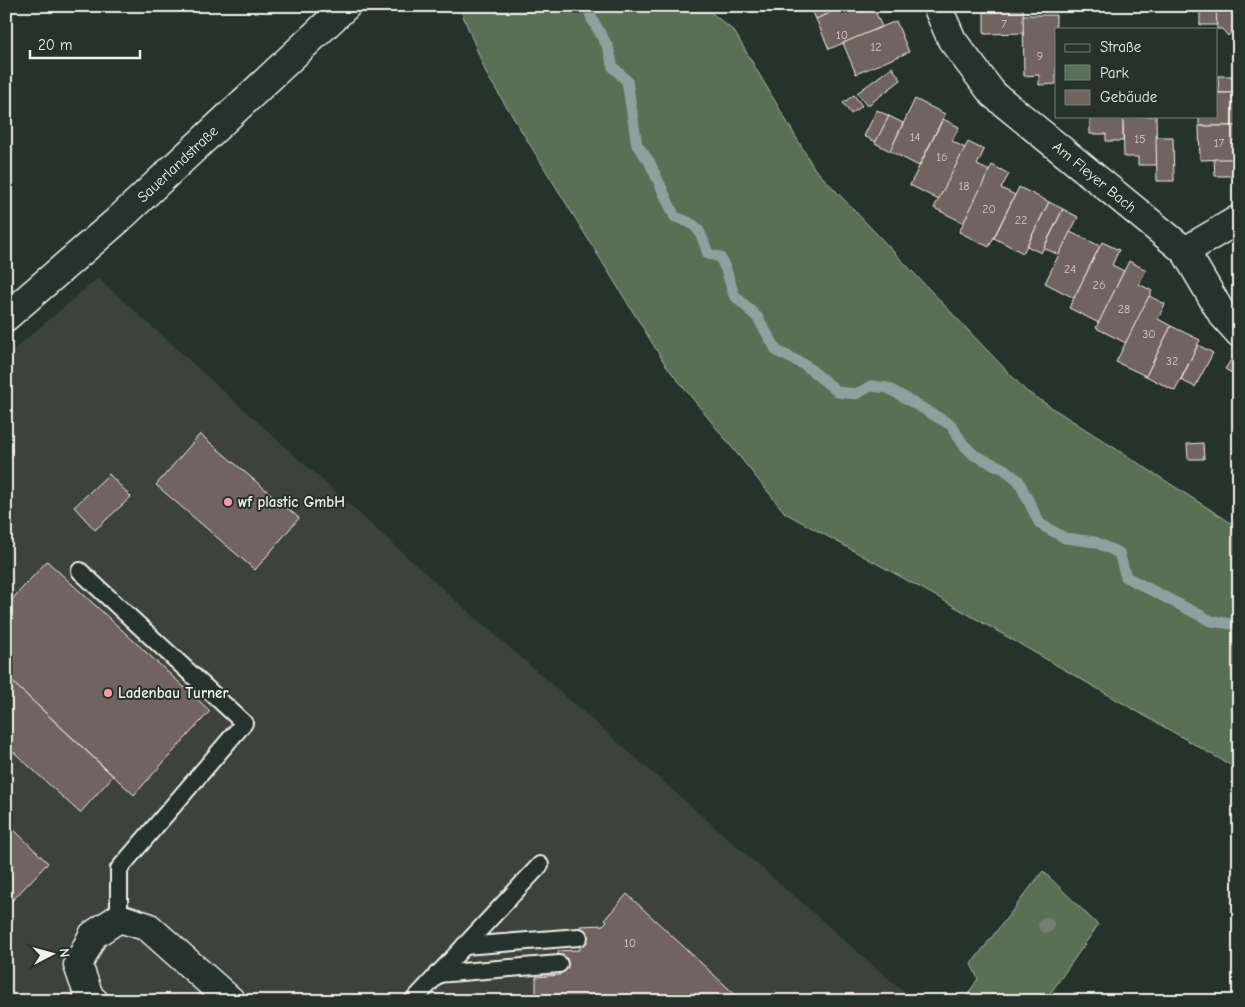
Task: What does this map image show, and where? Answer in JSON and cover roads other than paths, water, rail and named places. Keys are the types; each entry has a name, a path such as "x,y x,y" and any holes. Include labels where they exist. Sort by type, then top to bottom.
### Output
{"street":[{"name":"Sauerlandstraße","path":"6,317 118,220 346,6"},
{"name":"Am Fleyer Bach","path":"937,6 952,40 993,94 1185,251 1222,314 1239,333"},
{"path":"1185,251 1239,219"},
{"path":"94,1001 90,999 78,965 93,935 119,918 148,927 231,1001"}],"lane":[{"path":"80,571 244,723 119,870 119,918"},
{"path":"413,1001 540,865"},
{"path":"464,946 579,937"},
{"path":"437,974 559,964"}],"waterway":[{"path":"588,6 592,19 608,47 613,67 627,81 637,145 649,161 675,217 690,222 701,234 708,254 720,257 734,295 758,318 777,351 805,365 838,392 856,394 871,386 888,388 951,425 963,444 974,455 1004,469 1018,480 1040,524 1065,538 1095,542 1119,553 1126,577 1211,621 1239,625"}],"place":[{"name":"wf plastic GmbH","path":"228,502"},
{"name":"Ladenbau Turner","path":"108,693"}]}
